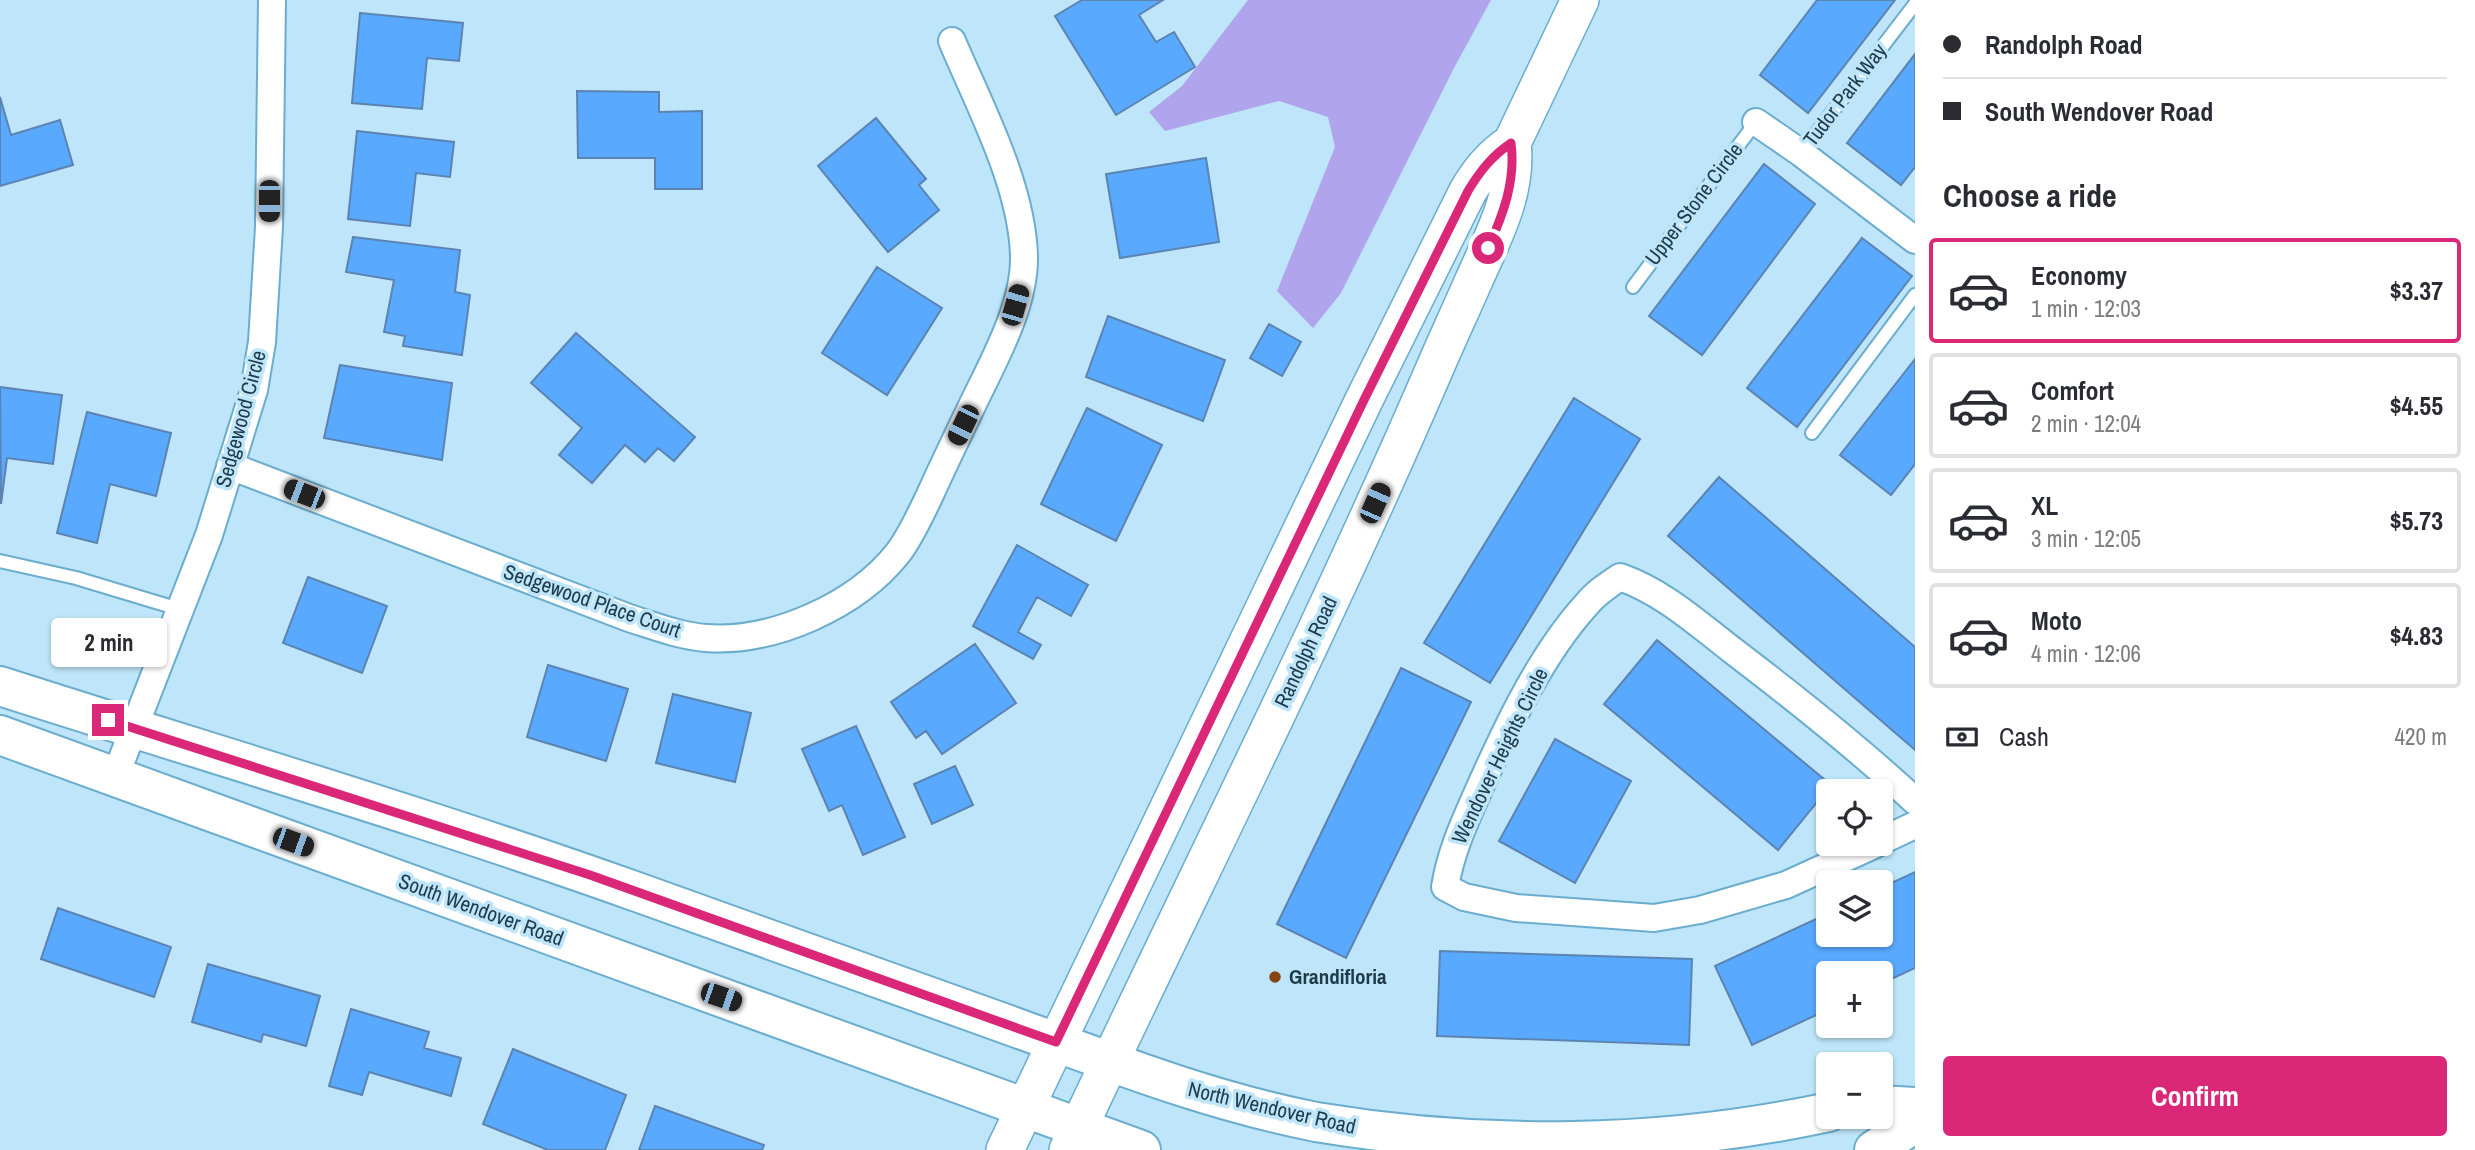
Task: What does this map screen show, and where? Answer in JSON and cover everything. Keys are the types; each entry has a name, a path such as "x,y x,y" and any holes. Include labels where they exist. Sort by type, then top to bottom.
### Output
{"main road":[{"name":"Randolph Road","path":"1005,1150 1364,400 1468,191 1485,165 1511,143 1580,0"},
{"name":"Randolph Road","path":"1074,1139 1328,606 1499,224 1512,179 1514,159 1511,143"},
{"path":"0,686 590,875 1056,1042"},
{"name":"South Wendover Road","path":"0,735 1024,1107"},
{"name":"North Wendover Road","path":"1056,1042 1198,1092 1314,1121 1374,1132 1459,1141 1556,1144 1622,1142 1737,1129 1816,1114"},
{"path":"1893,1106 1915,1107"},
{"path":"1024,1107 1074,1139 1141,1150"},
{"path":"1874,1150 1915,1123"}],"street":[{"name":"Sedgewood Circle","path":"115,777 209,535 254,390 262,342 269,227 272,0"},
{"name":"Sedgewood Place Court","path":"230,466 671,632 727,639 782,629 834,606 877,575 903,545 923,509 999,349 1019,291 1024,259 1016,196 952,41"},
{"path":"1756,122 1915,240"},
{"name":"Wendover Heights Circle","path":"1850,856 1786,885 1700,910 1654,918 1516,908 1464,897 1445,887 1458,838 1495,756 1541,667 1586,604 1605,586 1620,577 1638,583 1677,608 1812,712 1891,779"},
{"name":"Wendover Heights Circle","path":"1893,781 1915,801"},
{"path":"1893,835 1915,825"}],"lane":[{"name":"Tudor Park Way","path":"1801,153 1915,4"},
{"name":"Upper Stone Circle","path":"1633,287 1756,122"},
{"path":"1812,433 1915,295"},
{"path":"0,562 76,578 179,609"}],"shaded area":[{"path":"1248,0 1491,0 1341,293 1313,328 1277,291 1335,147 1328,117 1279,101 1165,131 1149,112 1182,86"}],"building":[{"path":"1082,0 1163,0 1139,15 1156,42 1174,32 1195,67 1116,115 1055,16"},
{"path":"1817,0 1895,0 1808,113 1760,75"},
{"path":"360,13 463,23 459,61 427,58 422,109 352,103"},
{"path":"1915,54 1915,167 1901,185 1847,143"},
{"path":"577,91 659,92 659,112 702,111 702,189 655,189 655,158 578,158"},
{"path":"0,97 11,135 60,120 73,165 0,186"},
{"path":"876,118 926,179 919,185 939,210 888,252 818,166"},
{"path":"357,131 454,142 450,177 416,173 410,226 348,219"},
{"path":"1206,158 1219,242 1120,258 1106,174"},
{"path":"1764,164 1815,204 1702,355 1649,316"},
{"path":"353,237 460,250 455,292 470,295 462,355 403,346 405,336 384,332 394,280 346,272"},
{"path":"1862,238 1912,276 1797,427 1747,388"},
{"path":"877,267 942,308 887,395 822,353"},
{"path":"1108,316 1225,360 1203,421 1086,377"},
{"path":"1269,324 1301,342 1282,376 1250,358"},
{"path":"576,333 695,437 674,461 658,448 645,462 625,445 592,483 559,455 582,428 531,383"},
{"path":"1915,359 1915,464 1891,495 1840,455"},
{"path":"340,365 452,383 442,460 324,438"},
{"path":"0,387 62,395 53,464 7,458 1,504"},
{"path":"1574,398 1640,439 1490,683 1424,643"},
{"path":"1087,408 1162,445 1116,541 1041,504"},
{"path":"87,412 171,433 156,496 110,484 97,543 57,533"},
{"path":"1719,477 1915,647 1915,750 1668,536"},
{"path":"1017,545 1088,585 1071,616 1037,597 1018,632 1041,645 1033,659 973,626"},
{"path":"308,577 387,606 362,673 283,643"},
{"path":"1657,640 1824,779 1816,779 1816,803 1778,850 1604,704"},
{"path":"975,644 1016,703 942,754 926,731 916,738 891,702"},
{"path":"548,665 628,689 606,761 527,737"},
{"path":"1401,668 1471,702 1346,958 1277,924"},
{"path":"673,694 751,713 735,782 656,763"},
{"path":"856,726 905,837 863,855 842,805 829,811 802,749"},
{"path":"1555,739 1631,781 1575,883 1499,841"},
{"path":"955,766 973,805 932,824 914,784"},
{"path":"1915,872 1915,968 1893,978 1893,961 1816,961 1816,1015 1752,1045 1715,966 1816,919 1816,947 1893,947 1893,882"},
{"path":"58,908 171,947 154,997 41,959"},
{"path":"1440,951 1692,959 1689,1045 1437,1036"},
{"path":"208,964 320,996 306,1046 263,1034 261,1042 192,1022"},
{"path":"351,1009 429,1032 424,1048 461,1058 451,1096 369,1072 362,1095 329,1086"},
{"path":"513,1049 626,1095 605,1150 548,1150 483,1124"},
{"path":"655,1106 764,1145 762,1150 639,1150"}],"place":[{"name":"Grandifloria","path":"1275,977"}],"route":[{"path":"108,720 590,875 1056,1042 1364,400 1468,191 1485,165 1511,143 1514,159 1512,179 1499,224 1488,248"}]}
